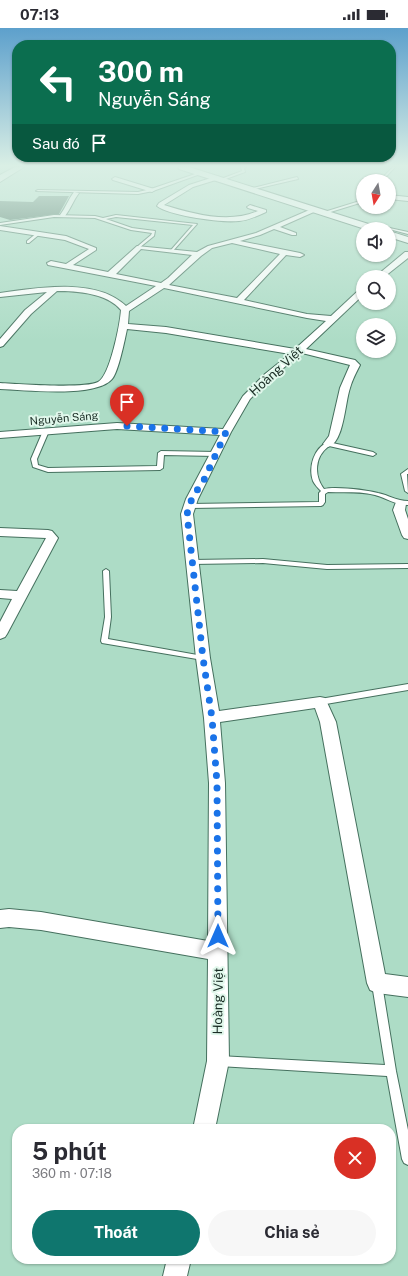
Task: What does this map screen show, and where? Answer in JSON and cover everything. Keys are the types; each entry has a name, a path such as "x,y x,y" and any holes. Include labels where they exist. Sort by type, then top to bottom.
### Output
{"street":[{"path":"272,225 294,234"},
{"path":"125,310 171,280 198,254 210,247 258,234 275,226"},
{"path":"0,228 66,238 94,249 67,266"},
{"path":"396,236 408,240"},
{"path":"229,241 300,255"},
{"path":"110,275 139,247 198,254"},
{"path":"239,301 258,279 274,267 284,253"},
{"path":"388,270 408,254"},
{"path":"51,263 239,301 300,315 332,319"},
{"path":"0,344 28,312 54,290"},
{"path":"0,295 35,291 81,290 97,294 119,303 125,310 124,326 109,377 101,384 72,388 0,386"},
{"name":"Hoàng Việt","path":"205,1124 218,1061 217,783 212,718 203,658 187,514 226,432 246,398 268,376 298,351 356,297"},
{"path":"124,326 166,330 298,351 352,362 355,365 345,388 334,436 328,444"},
{"name":"Nguyễn Sáng","path":"0,435 117,426 226,432"},
{"path":"404,503 399,510 408,535"},
{"path":"0,532 48,534 52,538 0,634"},
{"path":"0,594 20,596"},
{"path":"212,718 320,702 328,722 377,983 408,987"},
{"path":"0,919 9,918 41,921 218,952"},
{"path":"175,1276 178,1264"}],"lane":[{"path":"123,225 154,232 139,247"},
{"path":"172,251 194,225"},
{"path":"396,230 408,233"},
{"path":"28,242 39,233"},
{"path":"46,431 34,459 35,466 48,470 160,468 161,453 216,454"},
{"path":"190,506 321,504 323,491 316,481 315,462 321,449 328,444 373,454"},
{"path":"408,471 404,474 408,492"},
{"path":"323,491 371,492 404,503"},
{"path":"192,562 263,561 327,567 408,566"},
{"path":"106,570 108,617 104,641 203,658"},
{"path":"320,702 408,687"},
{"path":"377,983 391,1071 408,1159"},
{"path":"218,1061 391,1071"}],"route":[{"path":"127,426 226,432 204,480 192,498 187,514 203,658 212,718 217,783 218,936"}]}
